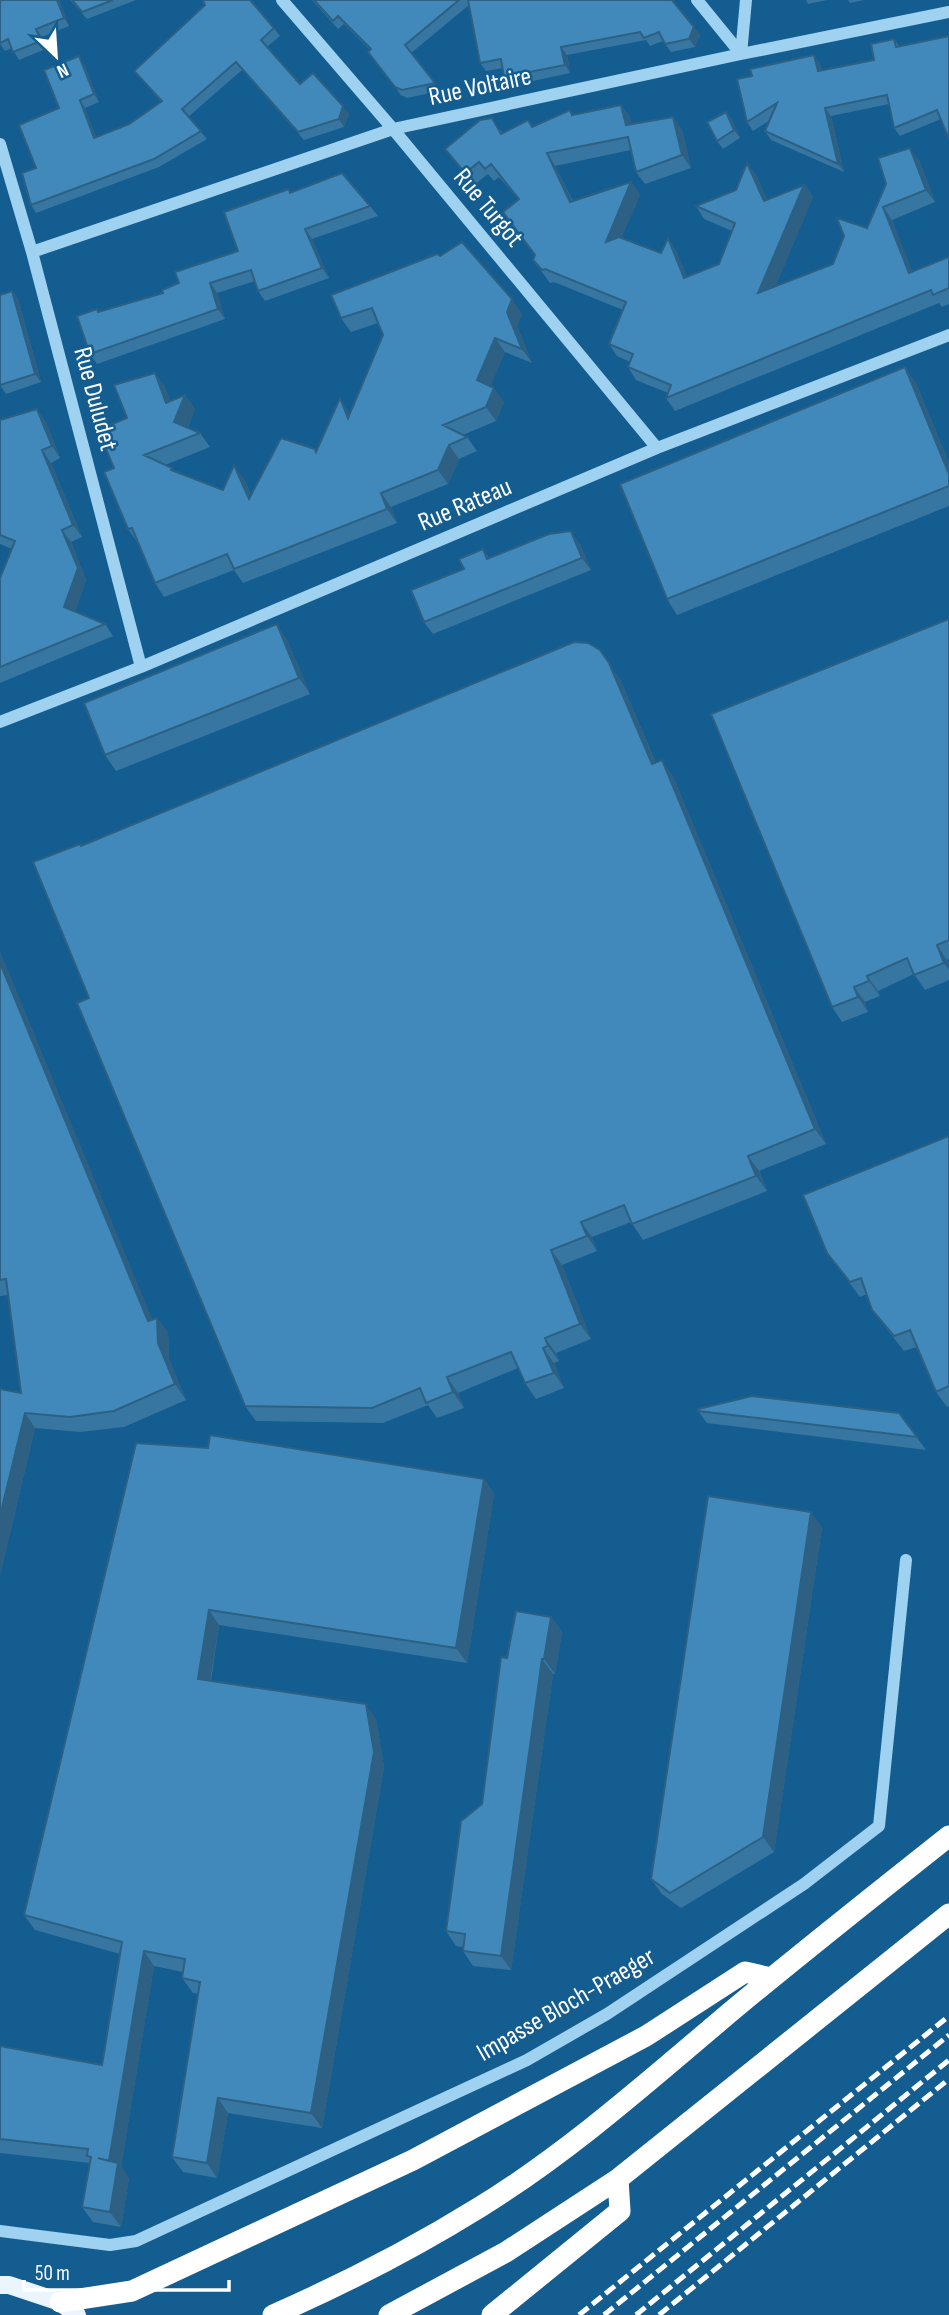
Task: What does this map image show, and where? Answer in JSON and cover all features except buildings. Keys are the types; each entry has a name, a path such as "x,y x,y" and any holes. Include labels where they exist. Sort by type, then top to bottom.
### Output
{"highway":[{"path":"273,2315 411,2248 481,2206 592,2129 771,1978 949,1836"},
{"path":"389,2315 506,2252 618,2179 949,1914"},
{"path":"68,2309 132,2291 413,2160 646,2036 746,1972 771,1978"},
{"path":"492,2315 620,2211 618,2179"}],"main road":[{"path":"0,2285 9,2285 68,2309"}],"street":[{"name":"Rue Turgot","path":"282,0 393,129 657,447"},
{"path":"697,0 741,54"},
{"path":"741,54 746,0"},
{"name":"Rue Voltaire","path":"32,252 393,129 949,12"},
{"name":"Rue Duludet","path":"0,144 32,252 141,667"},
{"name":"Rue Rateau","path":"0,722 141,667 657,447 949,335"},
{"name":"Impasse Bloch-Praeger","path":"0,2231 110,2245 136,2241 527,2060 607,2014 804,1884 879,1826 906,1560"}],"railway":[{"path":"579,2315 949,2016"},
{"path":"604,2315 949,2035"},
{"path":"636,2315 949,2060"},
{"path":"659,2315 949,2079"}]}
